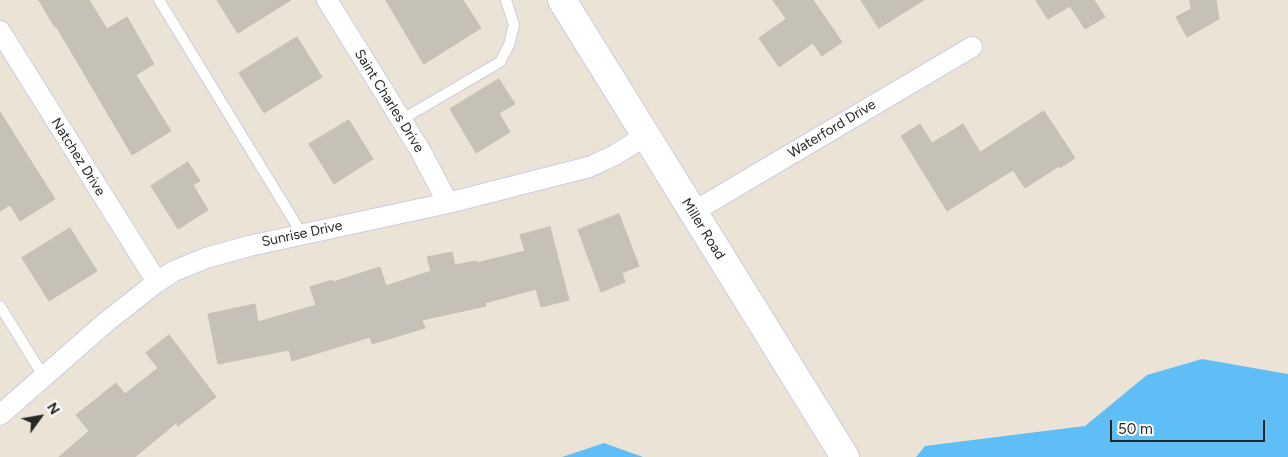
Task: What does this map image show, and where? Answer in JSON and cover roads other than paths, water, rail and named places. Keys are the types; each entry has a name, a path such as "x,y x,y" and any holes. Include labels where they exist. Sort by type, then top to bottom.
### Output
{"main road":[{"name":"Miller Road","path":"562,0 844,457"}],"street":[{"name":"Saint Charles Drive","path":"327,0 436,177 448,203"},
{"name":"Natchez Drive","path":"0,31 157,282"},
{"name":"Waterford Drive","path":"692,212 972,46"},
{"name":"Sunrise Drive","path":"0,415 105,323 174,271 206,258 248,246 448,203 589,167 615,155 645,136"}],"lane":[{"path":"160,0 302,234"},
{"path":"401,120 500,62 509,45 514,25 506,0"},
{"path":"0,306 44,377"}],"water":[{"path":"1202,359 1288,374 1288,457 916,457 925,446 1085,426 1147,375"},
{"path":"604,443 643,457 562,457"}]}
